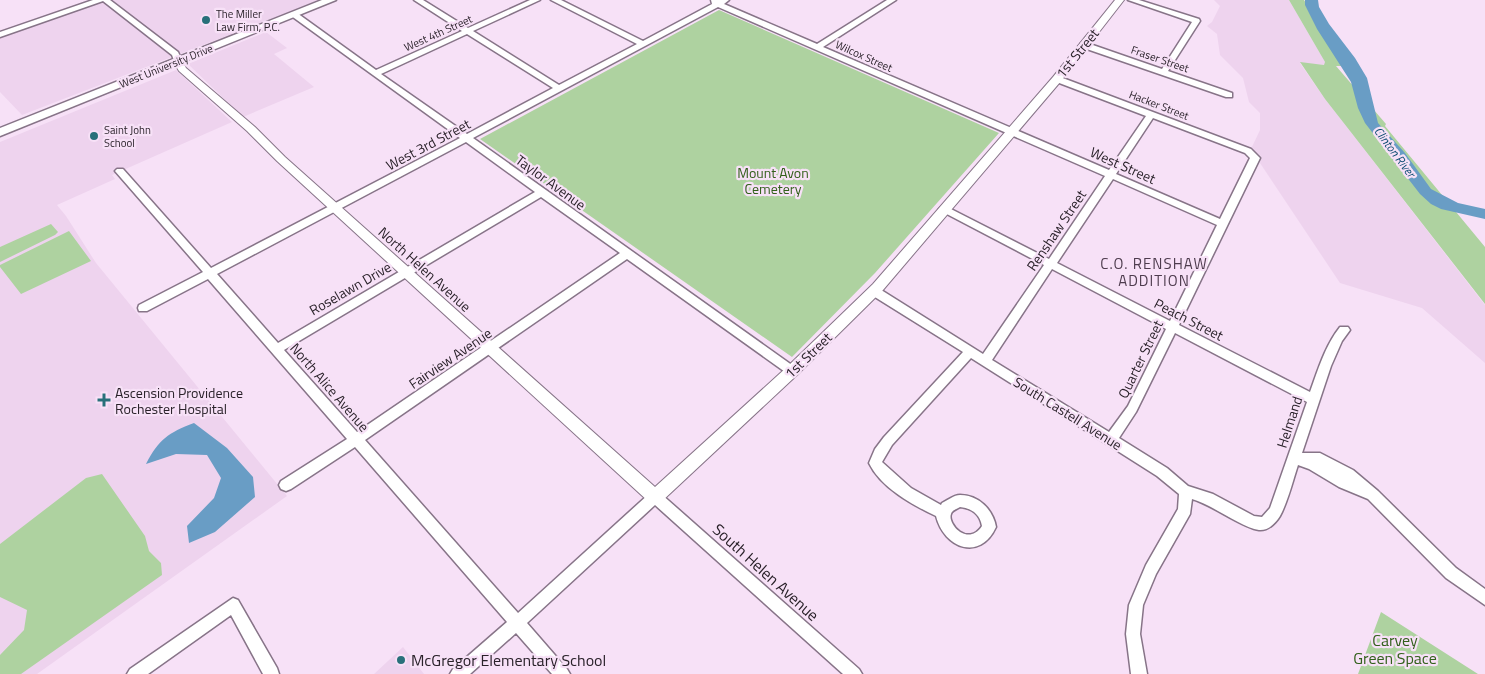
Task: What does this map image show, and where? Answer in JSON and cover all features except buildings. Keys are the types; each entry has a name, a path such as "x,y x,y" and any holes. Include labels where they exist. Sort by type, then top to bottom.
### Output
{"main road":[{"name":"West University Drive","path":"0,132 331,0"}],"street":[{"path":"0,35 100,0"},
{"path":"106,0 175,54 178,61"},
{"path":"418,0 560,89"},
{"name":"West 4th Street","path":"376,73 536,0"},
{"path":"555,0 644,44"},
{"name":"Wilcox Street","path":"708,0 721,2 817,48 1011,132"},
{"path":"817,48 892,0"},
{"name":"1st Street","path":"458,674 517,623 792,371 874,291 1056,79 1120,0"},
{"path":"1132,0 1196,21 1164,72"},
{"name":"West 3rd Street","path":"143,308 468,139 721,2"},
{"name":"Taylor Avenue","path":"294,15 792,371"},
{"name":"Fraser Street","path":"1084,45 1229,95"},
{"name":"North Helen Avenue","path":"178,61 182,69 251,129 655,497"},
{"name":"Hacker Street","path":"1056,79 1253,154"},
{"name":"Renshaw Street","path":"985,361 1151,115"},
{"name":"West Street","path":"1011,132 1224,224"},
{"name":"Quarter Street","path":"1111,440 1128,416 1224,224 1255,161 1253,154"},
{"name":"North Alice Avenue","path":"120,171 562,674"},
{"name":"Roselawn Drive","path":"276,349 542,192"},
{"name":"Peach Street","path":"944,209 1314,400"},
{"name":"Fairview Avenue","path":"286,484 356,440 491,349 628,253"},
{"name":"South Castell Avenue","path":"874,291 1162,472 1184,491 1208,498 1250,521 1259,524 1266,523"},
{"name":"Helmand","path":"1266,523 1272,519 1276,511 1314,400 1337,339 1344,330"},
{"path":"944,513 923,504 883,475 875,463 879,453 888,441 970,352"},
{"path":"1295,458 1314,466 1344,483 1373,495 1451,574 1485,598"},
{"path":"1139,674 1133,634 1136,605 1150,570 1185,510 1186,497 1184,491"},
{"name":"South Helen Avenue","path":"655,497 854,674"},
{"path":"135,674 233,605 271,674"}],"shaded area":[{"path":"89,0 319,0 22,115 0,92 0,31"},
{"path":"1214,0 1289,0 1325,65 1300,63 1325,99 1485,305 1485,363 1422,308 1340,283 1260,163 1261,156 1251,149 1260,130 1260,113 1249,102 1243,78 1220,55 1217,34 1207,26 1212,22 1220,6"},
{"path":"266,32 287,48 274,54 314,87 243,117 188,64"},
{"name":"Ascension Providence Rochester Hospital","path":"176,70 232,122 112,175 115,179 57,205 96,263 287,496 37,674 0,674 0,142"},
{"name":"McGregor Elementary School","path":"403,647 424,674 374,674"}],"green space":[{"path":"1289,0 1304,0 1346,66 1336,66 1386,124 1385,126 1485,247 1485,304 1325,99 1300,62 1324,65 1325,62"},
{"name":"Mount Avon Cemetery","path":"719,10 999,133 875,273 792,357 480,139"},
{"path":"51,224 58,232 55,235 0,262 0,247"},
{"path":"69,231 91,261 21,294 0,265"},
{"path":"102,474 145,536 149,551 161,563 162,575 21,674 0,674 0,655 24,630 27,610 0,597 0,544 86,478"},
{"name":"Carvey Green Space","path":"1381,612 1478,674 1358,674"}],"water":[{"name":"Clinton River","path":"1305,0 1318,0 1319,7 1329,24 1355,58 1367,78 1378,123 1405,153 1431,189 1458,203 1485,209 1485,219 1441,209 1431,204 1420,194 1365,123 1358,108 1351,82 1317,29 1305,5"},
{"path":"194,423 227,448 253,477 255,497 215,532 189,543 187,526 214,498 221,478 207,455 176,454 146,464 155,448 165,438 177,430"}],"place":[{"name":"The Miller Law Firm, P.C.","path":"206,20"},
{"name":"Saint John School","path":"94,136"},
{"name":"Ascension Providence Rochester Hospital","path":"104,400"},
{"name":"McGregor Elementary School","path":"401,660"}],"district":[{"name":"C.O. RENSHAW ADDITION","path":"1154,272"}]}
